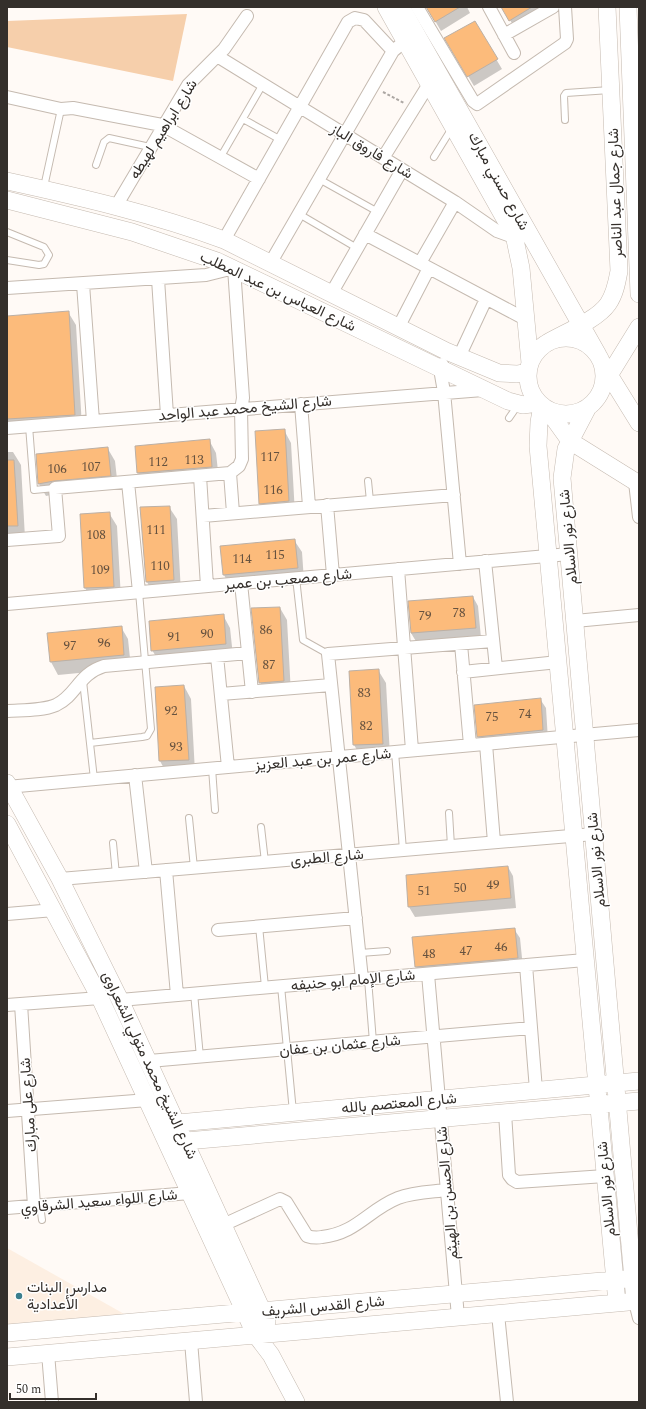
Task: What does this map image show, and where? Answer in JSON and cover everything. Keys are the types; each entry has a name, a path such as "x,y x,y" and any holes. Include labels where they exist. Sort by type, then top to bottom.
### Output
{"street":[{"name":"شارع حسني مبارك","path":"386,7 399,47 428,84 522,235 580,324 603,369 639,423"},
{"name":"شارع حسني مبارك","path":"402,7 522,235 521,268 529,368"},
{"path":"417,7 473,101 477,104 565,43 567,39 565,7"},
{"path":"489,7 514,53"},
{"path":"504,35 553,7"},
{"name":"شارع جمال عبد الناصر","path":"547,343 598,313 608,304 615,288 619,271 607,7"},
{"name":"شارع جمال عبد الناصر","path":"628,7 639,294"},
{"name":"شارع ابراهيم لهيطه","path":"115,208 162,125 188,85 217,56 247,16"},
{"path":"224,240 348,22 351,19 360,18 399,47 372,86 271,262"},
{"name":"شارع فاروق الباز","path":"217,56 455,202 497,231 522,235"},
{"path":"383,158 428,84"},
{"path":"611,90 632,88"},
{"path":"7,97 61,109 73,108 162,125 259,179"},
{"path":"331,294 402,170"},
{"name":"شارع العباس بن عبد المطلب","path":"7,181 170,221 224,240 271,262 331,294 452,354 500,373 511,375 529,368"},
{"name":"شارع العباس بن عبد المطلب","path":"7,200 132,232 200,254 234,268 484,390 514,411 528,405 542,406"},
{"path":"398,328 424,266 455,202"},
{"path":"365,234 526,320"},
{"path":"7,288 206,275 234,268 243,398 241,409 242,459 239,466 230,473 55,488 59,536 7,540"},
{"path":"158,279 167,415"},
{"path":"83,284 93,421"},
{"path":"460,564 444,392 440,369 452,354 486,299"},
{"path":"542,406 563,414 580,412 588,407 597,398 603,369 639,328"},
{"path":"603,369 588,345 575,339 561,338 547,343 534,355 529,368 530,388 542,406 570,441 637,483 639,517"},
{"name":"شارع الشيخ محمد عبد الواحد","path":"7,428 484,390"},
{"path":"300,404 309,506"},
{"name":"شارع نور الاسلام","path":"542,406 538,438 617,1303"},
{"name":"شارع نور الاسلام","path":"588,407 566,449 562,478 616,1083 638,1307"},
{"path":"230,473 233,513"},
{"path":"200,476 207,586"},
{"path":"128,482 139,592"},
{"path":"202,516 454,495"},
{"path":"327,505 333,575"},
{"name":"شارع مصعب بن عمير","path":"7,604 569,554"},
{"path":"485,561 496,668"},
{"path":"398,569 412,750"},
{"path":"241,583 252,692"},
{"path":"575,620 639,614"},
{"path":"365,979 360,954 328,654 493,641"},
{"path":"461,644 470,745"},
{"path":"7,711 45,708 56,705 66,698 83,677 93,670 104,666 248,653"},
{"path":"217,656 228,767"},
{"path":"464,672 558,662"},
{"path":"221,694 331,685"},
{"name":"شارع عمر بن عبد العزيز","path":"8,786 639,730"},
{"path":"486,744 494,842"},
{"path":"136,775 146,872"},
{"name":"شارع الشيخ محمد متولي الشعراوى","path":"8,786 60,880 149,1061 263,1311 263,1334"},
{"name":"شارع الشيخ محمد متولي الشعراوى","path":"7,824 100,998 190,1193 197,1216 245,1313 263,1334 271,1355 296,1402"},
{"name":"شارع الطبرى","path":"60,880 594,834"},
{"path":"166,870 177,995"},
{"path":"7,914 54,910"},
{"path":"218,930 356,918"},
{"name":"شارع الإمام ابو حنيفه","path":"120,1000 585,960"},
{"path":"526,965 536,1090"},
{"name":"شارع الحسن بن الهيثم","path":"428,974 458,1317"},
{"path":"7,1005 100,998"},
{"name":"شارع على مبارك","path":"21,1004 28,1110 37,1206"},
{"name":"شارع عثمان بن عفان","path":"149,1061 531,1028"},
{"name":"شارع المعتصم بالله","path":"159,1124 639,1081"},
{"path":"7,1111 148,1100"},
{"name":"شارع المعتصم بالله","path":"167,1142 639,1101"},
{"path":"505,1113 509,1174 512,1179 517,1182 605,1176"},
{"path":"224,1225 280,1199 286,1202 307,1236 313,1238 329,1236 351,1229 397,1198 410,1194 446,1190"},
{"name":"شارع اللواء سعيد الشرقاوي","path":"7,1208 190,1193"},
{"name":"شارع القدس الشريف","path":"7,1334 636,1278"},
{"name":"شارع القدس الشريف","path":"7,1357 617,1303 638,1307"},
{"path":"498,1314 507,1402"},
{"path":"191,1341 196,1402"},
{"path":"48,1353 52,1402"}],"lane":[{"path":"220,158 263,84"},
{"path":"565,120 564,96 566,93 611,90"},
{"path":"43,189 61,109"},
{"path":"243,119 281,140"},
{"path":"434,157 453,126"},
{"path":"96,165 104,142 109,138 150,147"},
{"path":"319,179 378,212"},
{"path":"299,214 357,248"},
{"path":"7,232 44,247 48,251 49,256 48,260 39,265 7,260"},
{"path":"29,426 34,490 55,488"},
{"path":"368,481 370,501"},
{"path":"296,578 303,640 328,654"},
{"path":"90,743 142,737 150,732 152,727 139,592"},
{"path":"83,677 94,779"},
{"path":"395,752 403,850"},
{"path":"212,768 215,810"},
{"path":"448,813 451,846"},
{"path":"189,818 194,868"},
{"path":"261,827 265,862"},
{"path":"113,843 116,875"},
{"path":"259,926 265,987"},
{"path":"360,954 388,951"},
{"path":"365,979 373,1042"},
{"path":"281,986 293,1112"},
{"path":"194,993 200,1057"},
{"path":"37,1206 42,1220"}],"path":[{"path":"372,86 414,108"}],"shaded area":[{"path":"187,14 173,81 7,47 7,21"},
{"path":"7,1248 126,1315 7,1326"}],"building":[{"path":"426,7 460,7 435,22"},
{"path":"501,7 532,7 509,21"},
{"path":"475,21 498,59 467,77 444,38"},
{"path":"69,311 75,415 7,419 7,316"},
{"path":"285,429 289,501 259,504 255,431"},
{"path":"210,439 212,467 137,473 135,446"},
{"path":"108,447 111,476 54,481 38,484 36,454"},
{"path":"7,460 14,460 18,526 7,526"},
{"path":"170,506 174,580 146,582 140,507"},
{"path":"110,512 114,587 84,588 80,514"},
{"path":"295,539 298,568 223,575 220,546"},
{"path":"473,596 476,628 411,633 408,601"},
{"path":"280,607 284,681 259,683 251,608"},
{"path":"224,614 226,644 151,651 149,621"},
{"path":"122,626 124,655 50,662 47,633"},
{"path":"379,669 383,744 353,745 349,671"},
{"path":"184,685 189,760 159,761 155,687"},
{"path":"541,698 543,730 477,737 474,705"},
{"path":"508,866 511,898 408,907 406,875"},
{"path":"515,928 518,958 415,967 412,937"}],"place":[{"name":"مدارس البنات الأعدادية","path":"19,1296"}]}
